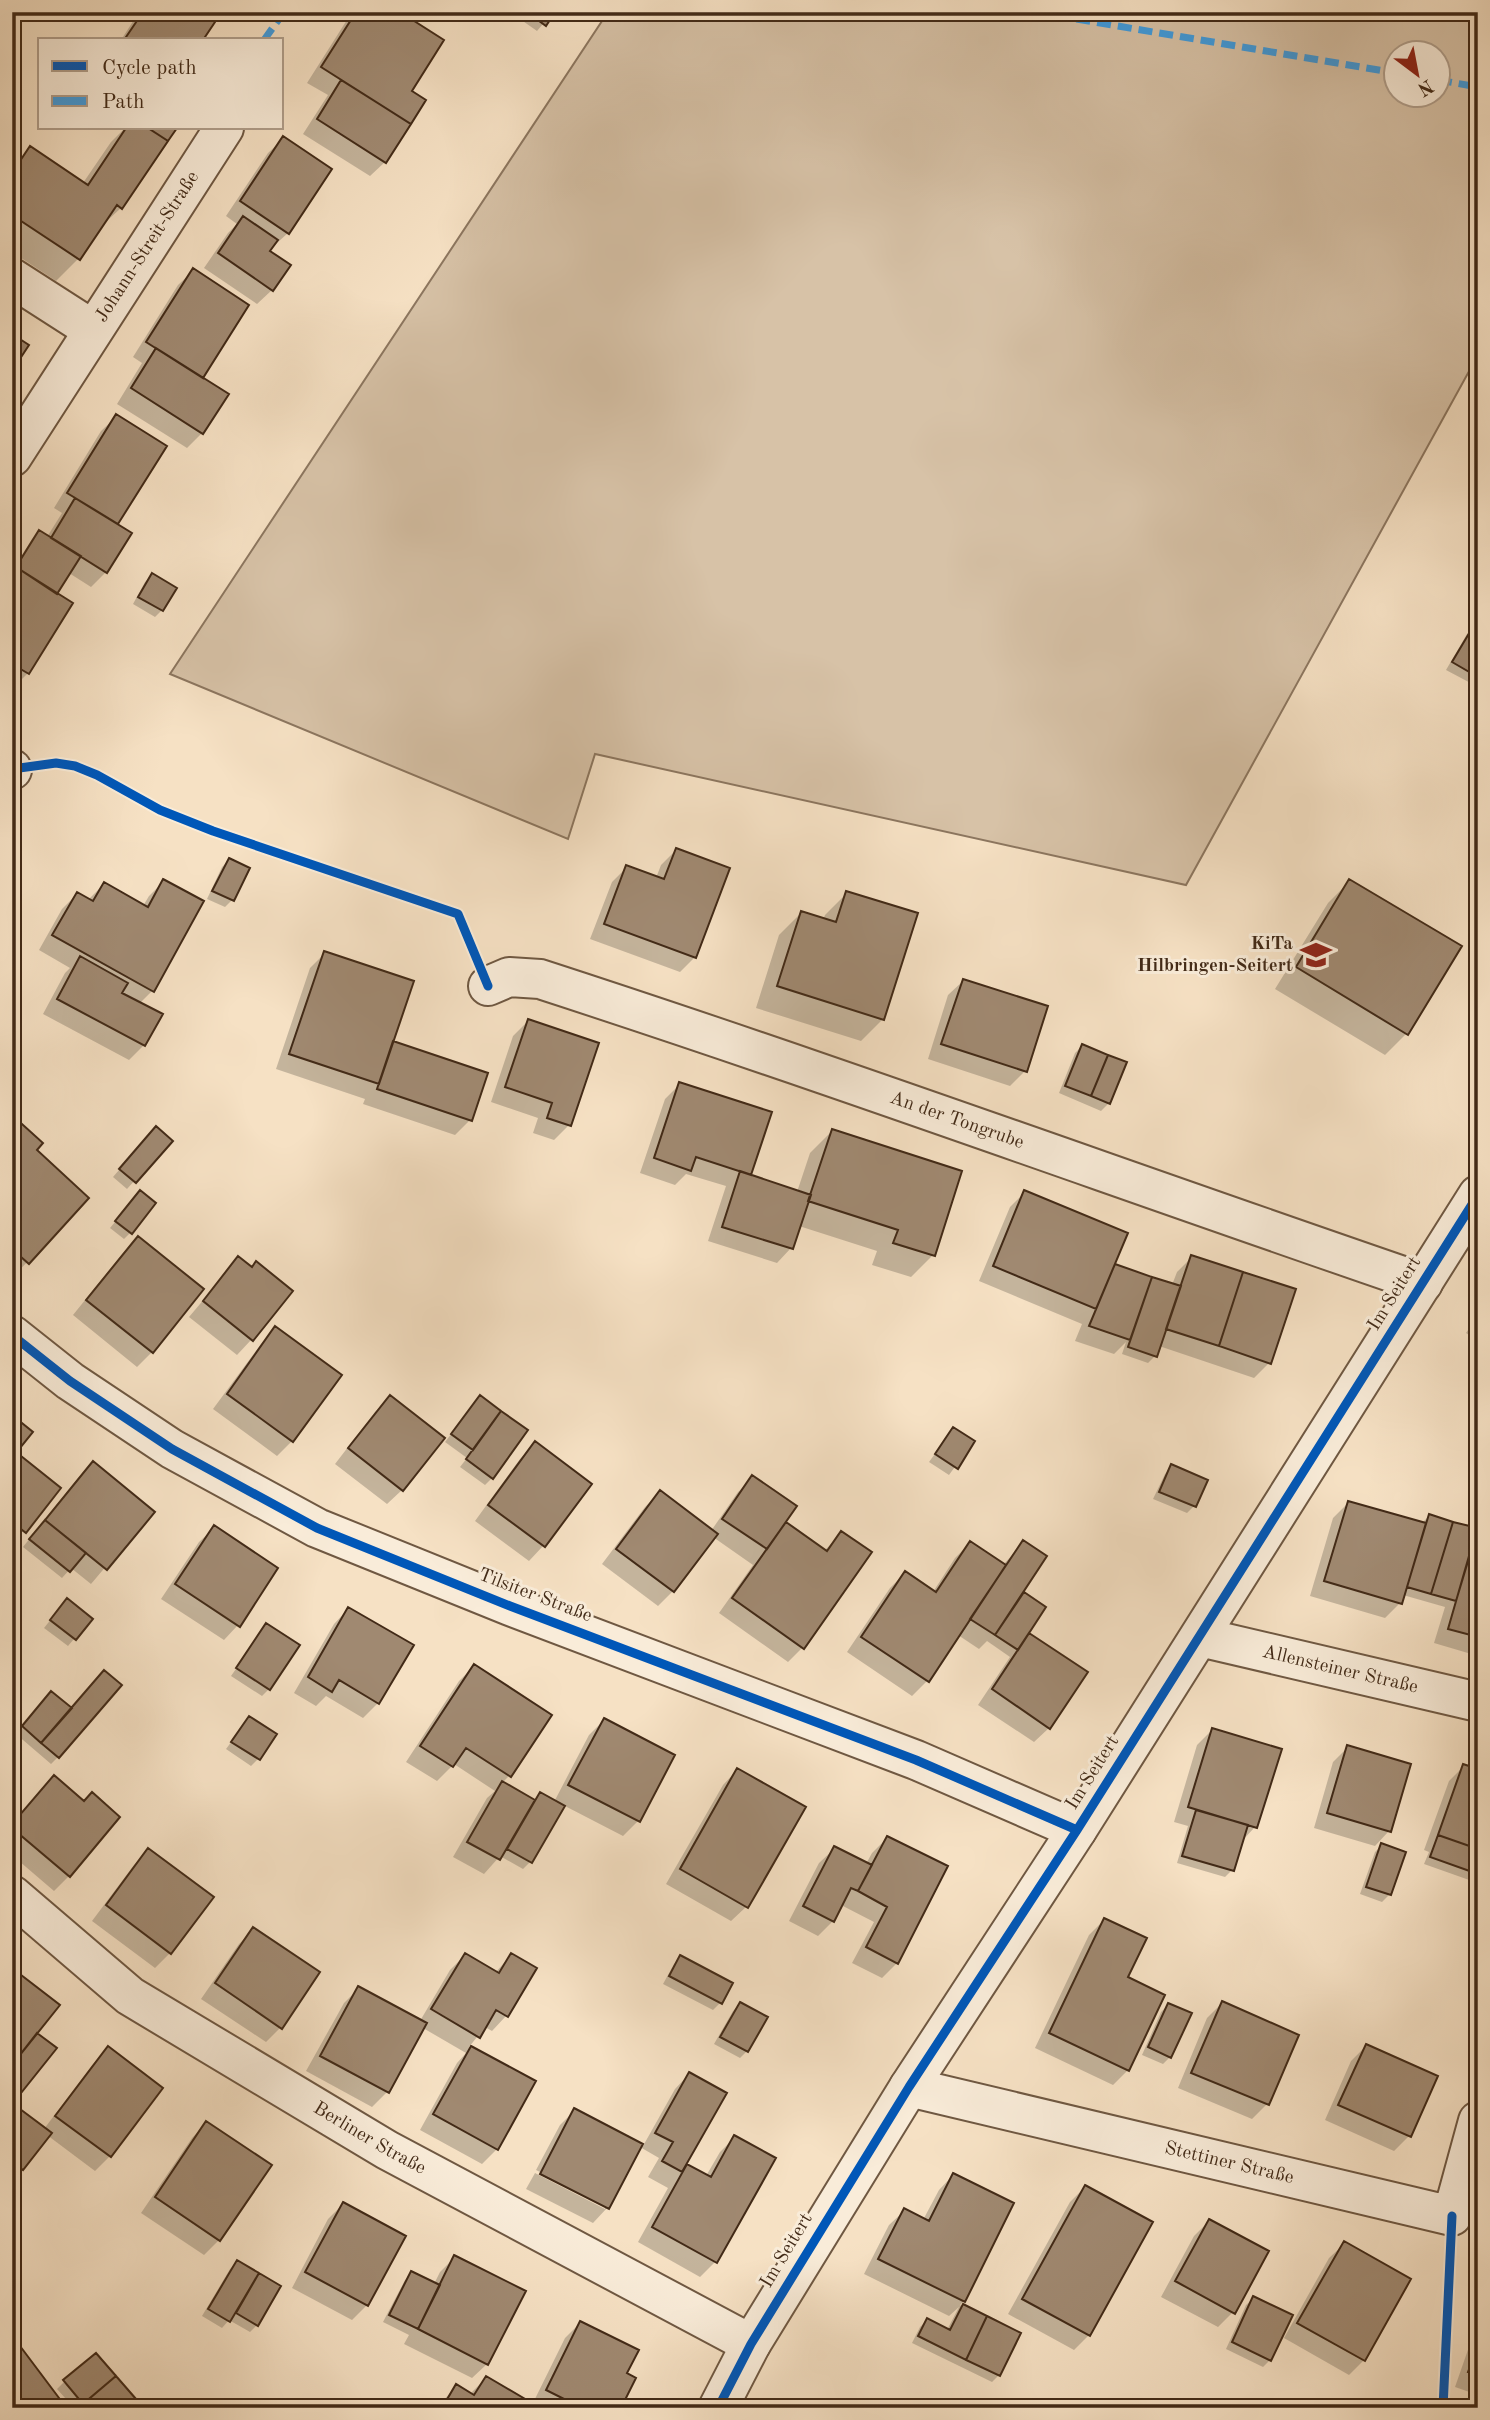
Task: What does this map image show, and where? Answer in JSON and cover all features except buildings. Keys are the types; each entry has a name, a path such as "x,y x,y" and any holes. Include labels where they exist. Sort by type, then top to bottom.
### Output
{"street":[{"name":"Johann-Streit-Straße","path":"12,457 223,130"},
{"name":"Johann-Streit-Straße","path":"12,278 93,330"},
{"name":"An der Tongrube","path":"488,986 509,977 540,979 748,1047 1423,1283"},
{"name":"Im Seitert","path":"718,2408 751,2344 909,2087 1077,1830 1478,1195"},
{"name":"Tilsiter Straße","path":"12,1335 70,1381 172,1449 317,1528 510,1606 916,1760 1077,1830"},
{"name":"Allensteiner Straße","path":"1200,1637 1478,1702"},
{"name":"Berliner Straße","path":"12,1895 130,1996 387,2150 751,2344"},
{"name":"Stettiner Straße","path":"909,2087 1452,2216 1478,2120"}],"shaded area":[{"path":"608,12 1478,12 1478,355 1186,885 595,754 568,839 170,674"}],"marked path":[{"path":"265,38 284,12"},
{"path":"1035,12 1382,71"},
{"path":"1452,82 1478,87"}],"cycle path":[{"path":"12,769 56,763 75,766 97,775 160,810 213,831 458,914 488,986"},
{"path":"718,2408 751,2344 909,2087 1077,1830 1478,1195"},
{"path":"12,1335 70,1381 172,1449 317,1528 510,1606 916,1760 1077,1830"},
{"path":"1443,2408 1452,2216"}],"place":[{"name":"KiTa Hilbringen-Seitert","path":"1316,955"}]}
